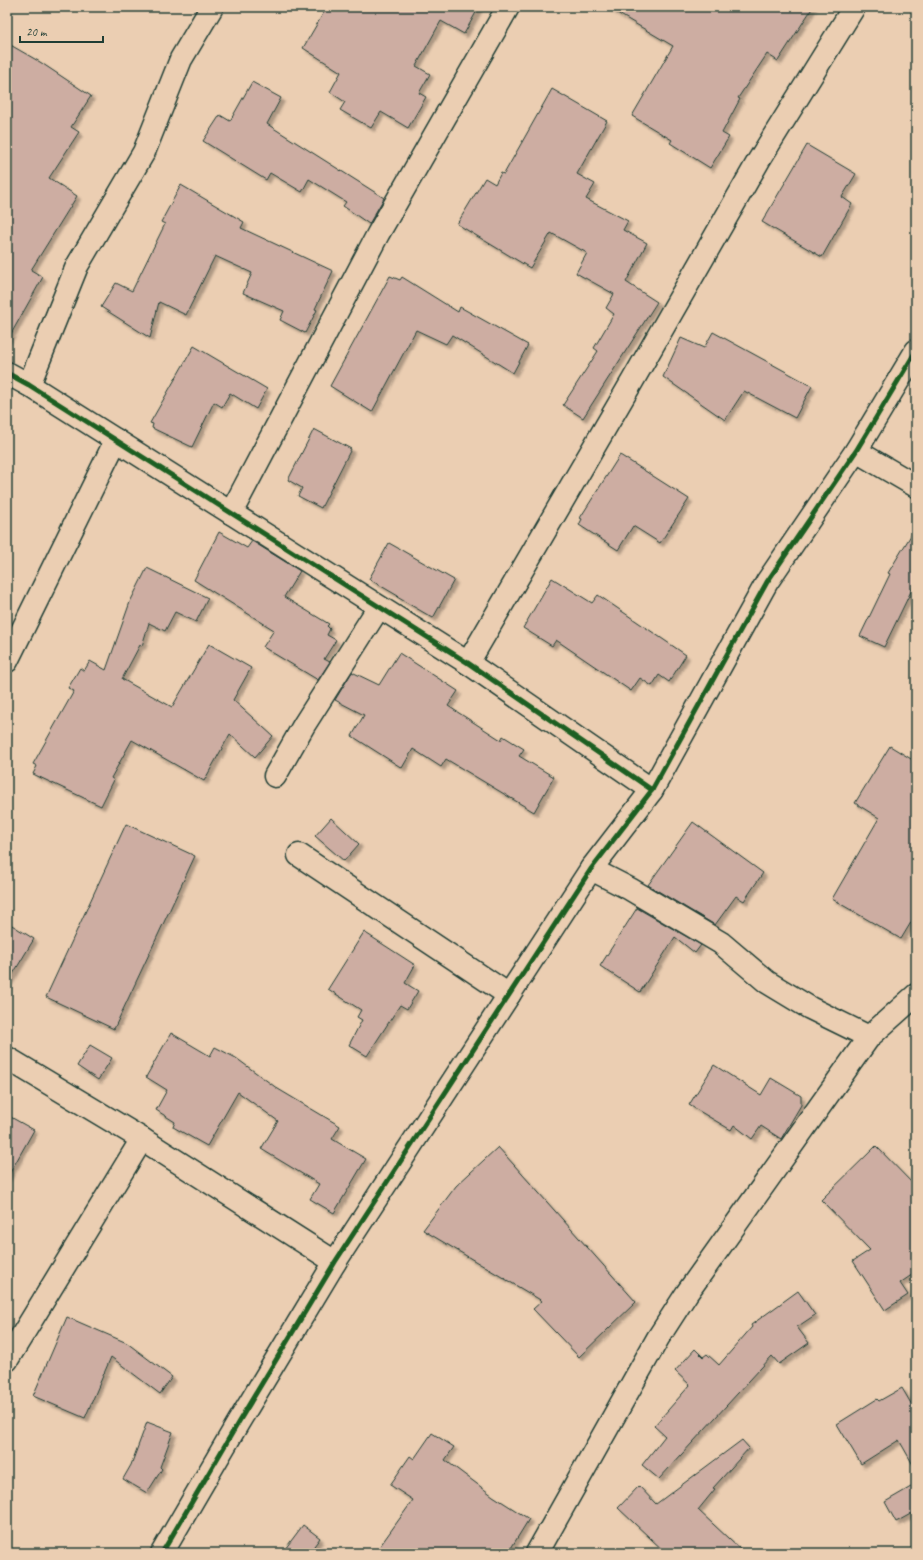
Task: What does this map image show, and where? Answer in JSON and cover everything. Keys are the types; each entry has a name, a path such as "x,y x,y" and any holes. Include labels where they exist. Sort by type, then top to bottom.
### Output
{"street":[{"path":"29,385 77,266 144,152 181,59 212,7"},
{"path":"231,513 378,234 508,7"},
{"path":"468,663 759,160 854,7"},
{"path":"162,1553 335,1262 591,869 652,790 767,582 856,451 916,351"},
{"path":"7,373 29,385 468,663 652,790"},
{"path":"7,661 116,440"},
{"path":"856,451 916,486"},
{"path":"275,776 304,725 380,607"},
{"path":"299,855 509,995"},
{"path":"591,869 630,889 722,943 767,982 804,1004 869,1037"},
{"path":"537,1553 658,1338 687,1293 869,1037 916,995"},
{"path":"7,1058 142,1139 335,1262"},
{"path":"7,1360 142,1139"}],"building":[{"path":"327,7 479,7 464,34 441,21 416,66 430,74 419,93 426,97 408,128 381,112 371,128 340,110 345,102 330,92 341,72 303,48"},
{"path":"607,7 813,7 778,61 767,54 738,98 740,99 722,133 729,137 710,168 670,143 672,140 632,116 673,46"},
{"path":"7,43 40,62 91,96 71,127 79,132 49,178 77,196 31,270 43,277 7,341"},
{"path":"252,82 281,98 267,124 384,198 369,224 343,206 346,202 309,179 302,192 270,173 266,180 203,141 220,115 230,121"},
{"path":"552,89 607,121 577,174 595,184 586,199 628,221 623,230 647,243 626,282 657,302 583,418 563,405 598,351 594,348 614,314 606,308 614,294 576,273 587,253 551,233 530,268 457,224 485,178 495,184 501,173 504,174"},
{"path":"807,145 856,174 842,197 852,204 822,257 762,222"},
{"path":"181,185 244,222 241,228 333,271 315,309 317,310 305,333 280,320 284,311 243,293 252,273 215,256 186,315 159,302 150,338 101,307 116,283 132,291 165,224 161,222"},
{"path":"390,276 400,280 402,277 458,312 460,307 528,345 513,373 452,335 446,344 416,330 372,412 330,386"},
{"path":"713,332 812,386 795,418 744,391 725,420 663,377 681,338 704,348"},
{"path":"194,346 267,389 256,409 230,393 222,407 214,402 192,447 152,428 153,424 150,423"},
{"path":"314,429 351,449 321,508 298,496 302,488 288,480"},
{"path":"620,455 689,499 660,543 633,526 618,550 579,525 582,519 580,518"},
{"path":"916,527 916,581 884,647 860,636 890,574 888,573"},
{"path":"219,532 247,548 252,541 300,571 284,597 329,624 327,626 330,629 327,635 336,640 324,659 330,662 318,680 263,647 274,630 194,580"},
{"path":"389,543 454,580 433,618 369,579"},
{"path":"147,568 208,598 196,622 175,612 165,631 149,623 142,646 140,645 122,679 172,707 209,644 251,668 233,700 273,736 255,757 230,734 204,781 132,740 111,778 114,780 101,806 33,774 37,766 33,764 74,691 68,688 80,668 84,671 90,661 106,670 130,602"},
{"path":"552,578 592,603 598,595 686,655 669,682 659,675 652,686 640,678 631,691 556,640 552,646 523,628"},
{"path":"399,653 458,691 448,706 501,740 503,736 524,749 519,756 554,777 534,812 446,759 441,767 413,749 402,768 352,736 364,715 335,700 352,672 379,685"},
{"path":"890,746 916,762 916,914 901,939 832,899 879,818 855,803"},
{"path":"331,818 359,844 344,861 315,836"},
{"path":"693,822 763,873 744,901 736,896 715,925 648,885"},
{"path":"126,824 195,856 114,1029 46,997"},
{"path":"637,908 701,945 695,953 675,937 640,992 600,966"},
{"path":"7,922 34,939 7,984"},
{"path":"364,932 415,965 405,983 418,991 407,1009 400,1005 367,1056 349,1045 362,1020 357,1017 361,1010 328,989"},
{"path":"171,1033 210,1056 215,1047 236,1058 278,1089 340,1126 332,1139 366,1159 334,1213 310,1199 319,1184 261,1149 278,1121 238,1092 207,1146 173,1127 175,1122 156,1110 167,1090 146,1077"},
{"path":"90,1045 112,1058 98,1080 77,1066"},
{"path":"714,1065 761,1095 771,1078 801,1096 801,1105 781,1139 761,1126 752,1139 734,1125 731,1130 689,1105"},
{"path":"7,1115 34,1130 7,1178"},
{"path":"876,1146 916,1187 916,1272 900,1283 908,1295 885,1310 853,1261 870,1250 821,1200"},
{"path":"498,1147 636,1302 579,1357 533,1309 542,1301 423,1230 456,1186"},
{"path":"798,1291 815,1315 797,1327 809,1343 779,1364 772,1356 659,1479 642,1465 665,1436 654,1426 690,1385 675,1371 695,1349 703,1357 707,1354 719,1365 752,1327 751,1325"},
{"path":"67,1317 127,1343 172,1377 160,1394 111,1357 85,1418 33,1396"},
{"path":"902,1388 916,1412 916,1470 899,1440 861,1464 837,1424 877,1399 879,1401"},
{"path":"147,1422 173,1432 160,1467 162,1469 147,1493 123,1479 131,1465"},
{"path":"432,1433 454,1447 445,1460 493,1496 529,1519 508,1553 375,1553 413,1500 390,1485 410,1456 414,1459"},
{"path":"742,1440 749,1448 713,1488 715,1489 698,1510 744,1553 666,1553 618,1508 639,1486 656,1504"},
{"path":"916,1484 916,1511 896,1522 885,1502"},
{"path":"303,1525 320,1538 309,1553 282,1553"}],"cycle path":[{"path":"162,1553 335,1262 591,869 652,790 767,582 856,451 916,351"},
{"path":"7,373 29,385 468,663 652,790"}]}
